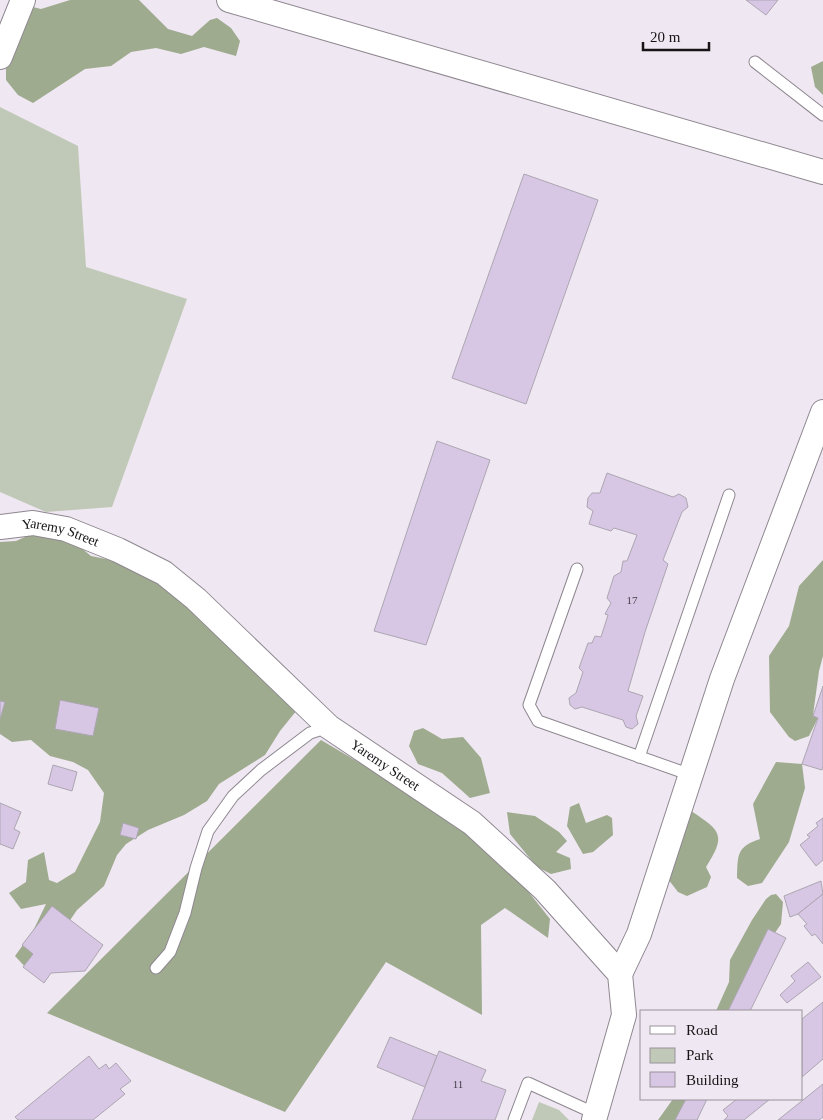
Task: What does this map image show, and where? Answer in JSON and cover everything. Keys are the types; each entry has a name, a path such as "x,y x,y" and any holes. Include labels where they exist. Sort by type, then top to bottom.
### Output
{"street":[{"path":"0,57 23,0"},
{"path":"229,0 823,172"},
{"path":"595,1117 624,1015 620,974 639,934 722,679 823,412"},
{"name":"Yaremy Street","path":"0,526 33,523 66,529 118,550 164,573 196,599 329,726 472,823 545,890 620,974"}],"lane":[{"path":"755,62 823,115"},
{"path":"639,757 729,495"},
{"path":"577,569 529,705 538,722 691,776"},
{"path":"156,968 170,952 179,929 208,831 233,796 261,770 303,739 329,726"},
{"path":"514,1120 528,1083 595,1117"}],"green space":[{"path":"70,0 139,0 168,29 192,36 210,20 217,18 231,28 240,41 236,56 204,47 181,54 156,48 131,52 111,66 85,69 33,103 18,95 6,80 6,53 19,17 33,7 41,9"},
{"path":"823,61 823,95 815,87 811,67"},
{"path":"0,107 78,146 86,267 187,299 112,507 46,512 0,492"},
{"path":"47,527 68,537 91,556 131,564 183,584 297,710 280,731 265,755 219,784 207,801 184,815 148,830 126,844 117,855 104,886 77,910 51,948 28,970 15,956 33,931 46,904 21,909 9,893 26,882 28,860 44,852 49,880 57,883 75,872 100,822 104,793 88,770 73,762 50,756 31,740 12,742 0,734 0,542 16,541"},
{"path":"823,560 823,656 813,715 818,718 809,736 795,741 789,737 770,712 769,656 789,626 799,586"},
{"path":"423,728 442,739 463,737 481,758 490,793 470,798 442,773 418,764 409,746 414,731"},
{"path":"321,740 424,801 497,852 550,919 548,938 505,908 481,925 482,1015 386,962 285,1112 47,1013"},
{"path":"776,762 802,764 805,788 789,842 762,883 748,886 737,878 738,858 746,845 760,839 753,804"},
{"path":"579,803 586,823 607,815 612,818 613,835 593,852 583,854 567,826 570,807"},
{"path":"691,811 715,829 718,841 706,867 711,877 707,887 687,896 678,892 668,879 682,814"},
{"path":"507,812 535,816 559,832 567,841 556,852 570,858 571,869 551,874 537,867 510,834"},
{"path":"776,894 783,902 781,924 768,943 736,1010 716,1010 729,982 730,960 752,920 766,899"},
{"path":"672,1100 693,1100 683,1120 658,1120"},
{"path":"539,1102 559,1110 569,1120 532,1120"}],"building":[{"path":"746,0 778,0 766,15"},
{"path":"524,174 598,200 526,404 452,378"},
{"path":"437,441 490,460 426,645 374,631"},
{"path":"607,473 673,497 679,494 686,498 688,507 682,512 663,560 668,564 645,632 628,691 643,696 636,716 638,724 632,729 626,727 623,720 582,707 575,709 570,705 569,698 576,693 583,672 579,668 588,643 592,643 595,636 601,637 608,615 605,614 611,603 607,598 614,576 621,572 623,561 627,561 637,535 614,528 611,531 589,524 593,511 587,507 588,498 592,493 600,493"},
{"path":"823,686 822,770 802,764 818,718 813,716"},
{"path":"60,700 99,708 93,736 55,729"},
{"path":"0,701 5,702 0,719"},
{"path":"53,765 77,772 72,791 48,784"},
{"path":"0,803 21,812 14,829 20,832 13,849 0,844"},
{"path":"823,818 823,860 816,866 800,845 810,837 807,835 818,826 816,823"},
{"path":"123,823 139,828 136,839 120,835"},
{"path":"821,881 823,894 798,914 790,917 784,896"},
{"path":"823,894 823,944 815,934 812,936 804,926 807,924 798,914"},
{"path":"52,906 103,945 85,971 51,973 44,983 23,967 33,954 22,945"},
{"path":"768,929 786,938 750,1010 728,1010"},
{"path":"808,962 821,977 787,1003 780,995 795,981 791,976"},
{"path":"823,1002 823,1059 803,1076 803,1018"},
{"path":"390,1037 437,1056 425,1087 377,1067"},
{"path":"439,1051 486,1070 481,1081 506,1090 495,1120 412,1120"},
{"path":"89,1056 99,1069 106,1064 109,1069 116,1063 131,1081 120,1089 125,1094 93,1120 18,1120 15,1117"},
{"path":"823,1084 823,1117 819,1120 778,1120"},
{"path":"685,1100 707,1100 697,1120 675,1120"},
{"path":"736,1100 769,1100 744,1120 724,1120 728,1116 723,1110"}]}
